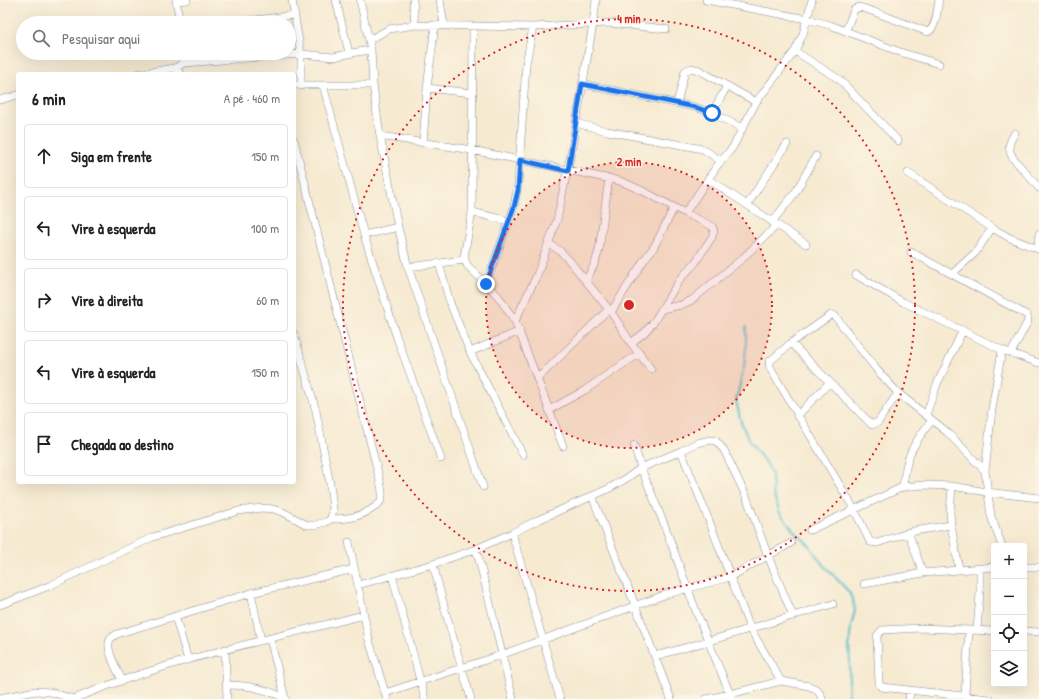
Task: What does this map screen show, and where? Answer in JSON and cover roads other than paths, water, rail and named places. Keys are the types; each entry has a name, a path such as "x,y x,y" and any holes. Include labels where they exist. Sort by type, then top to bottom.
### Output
{"street":[{"path":"179,16 176,1 187,0"},
{"path":"287,16 295,15 292,0"},
{"path":"336,0 349,53"},
{"path":"360,0 371,50 373,85 380,136 398,227 408,267 483,487"},
{"path":"413,0 415,25"},
{"path":"440,0 444,25"},
{"path":"515,321 537,275 557,220 568,171 596,0"},
{"path":"706,0 807,19 846,30 900,52 939,64"},
{"path":"684,213 721,161 733,147 756,102 795,51 803,34 812,0"},
{"path":"846,30 854,10 859,7 928,32 934,24 939,0"},
{"path":"296,23 300,54 297,86 373,85"},
{"path":"369,40 389,29 415,25 533,26 620,24 666,29"},
{"path":"423,142 434,25"},
{"path":"473,26 472,212 464,260 467,265 498,296 515,321 563,446"},
{"path":"486,284 516,198 526,64 533,26"},
{"path":"296,54 334,58 349,53 371,50"},
{"path":"795,51 840,80 898,141"},
{"path":"149,72 175,68 184,62 213,60"},
{"path":"175,68 180,72"},
{"path":"676,103 685,71 687,69 694,68 756,102"},
{"path":"582,84 695,107 712,113 742,128"},
{"path":"323,85 364,235 397,338 441,459"},
{"path":"712,113 727,86"},
{"path":"427,88 472,93"},
{"path":"0,100 16,96"},
{"path":"576,123 703,149 721,161"},
{"path":"1015,133 1009,143 1010,153 1039,188"},
{"path":"380,136 472,150 568,171 609,178 643,190 674,208 712,226 714,231 712,237 694,263 680,279 648,329 631,343"},
{"path":"747,205 787,144"},
{"path":"0,605 49,586 153,537 238,511 262,508 273,509 283,512 308,525 315,525 331,519 354,518 362,515 381,502 382,493 368,429 296,148"},
{"path":"662,309 681,306 692,300 743,258 775,224 816,156"},
{"path":"908,173 992,228 1010,238 1038,249 1039,234"},
{"path":"586,281 595,263 599,250 609,178"},
{"path":"708,179 806,244"},
{"path":"537,378 610,311 624,294 644,260 654,247 674,208"},
{"path":"472,212 508,221"},
{"path":"364,235 398,227"},
{"path":"952,274 976,252 992,228"},
{"path":"548,244 566,256 610,311 631,343 651,369"},
{"path":"911,252 1027,315 1028,321 1011,354"},
{"path":"408,267 464,260"},
{"path":"439,263 450,303 470,352 523,455"},
{"path":"856,275 903,302 1002,350 1039,363"},
{"path":"951,525 908,532 877,542 870,542 854,509 797,416 769,365 769,362 791,343 831,315 834,315 877,370 898,393 932,420 964,449 985,471"},
{"path":"926,415 937,384 963,330"},
{"path":"470,352 520,331"},
{"path":"296,341 316,411 330,484 333,509 331,519"},
{"path":"791,343 872,425 878,422 898,393"},
{"path":"1001,543 990,516 985,471 992,409 1002,350"},
{"path":"549,410 585,390 640,353"},
{"path":"797,416 830,382"},
{"path":"903,487 909,454 916,440 932,420"},
{"path":"358,585 433,564 476,549 621,482 641,468 681,451 697,442 710,440 721,445 746,496 768,556 793,616"},
{"path":"634,444 641,468 731,697"},
{"path":"681,451 750,628 781,680"},
{"path":"810,530 903,487 923,485 952,486 1039,498"},
{"path":"952,486 950,513 951,525 959,569"},
{"path":"592,496 671,699"},
{"path":"908,532 923,573"},
{"path":"512,533 560,699"},
{"path":"349,542 369,640 386,696 420,681 544,640 635,605 730,577 791,543"},
{"path":"476,549 488,591 501,655 513,699"},
{"path":"433,564 461,668 471,699"},
{"path":"864,584 923,573 991,567"},
{"path":"1027,567 1039,568"},
{"path":"965,695 973,630 980,593 980,568"},
{"path":"122,680 110,651 109,643 111,638 125,632 251,593 354,569"},
{"path":"392,576 425,699"},
{"path":"251,593 261,640"},
{"path":"655,656 709,642 750,628 833,604"},
{"path":"0,698 36,691 50,692 74,699 122,680 225,649 364,615"},
{"path":"175,616 188,660"},
{"path":"990,699 965,695 882,688 880,686 877,639 879,632 882,630 921,628 991,631"},
{"path":"1027,631 1039,632"},
{"path":"270,639 285,698"},
{"path":"219,699 227,698 225,649"},
{"path":"706,699 731,697 781,680 816,689 822,699"},
{"path":"227,685 252,687 269,691 285,698"},
{"path":"909,699 910,691"}],"waterway":[{"path":"746,327 744,366 736,401 741,422 749,441 768,466 772,475 773,494 780,513 793,530 809,545 820,561 849,592 853,601 855,610 849,645 850,663 848,699"}]}
